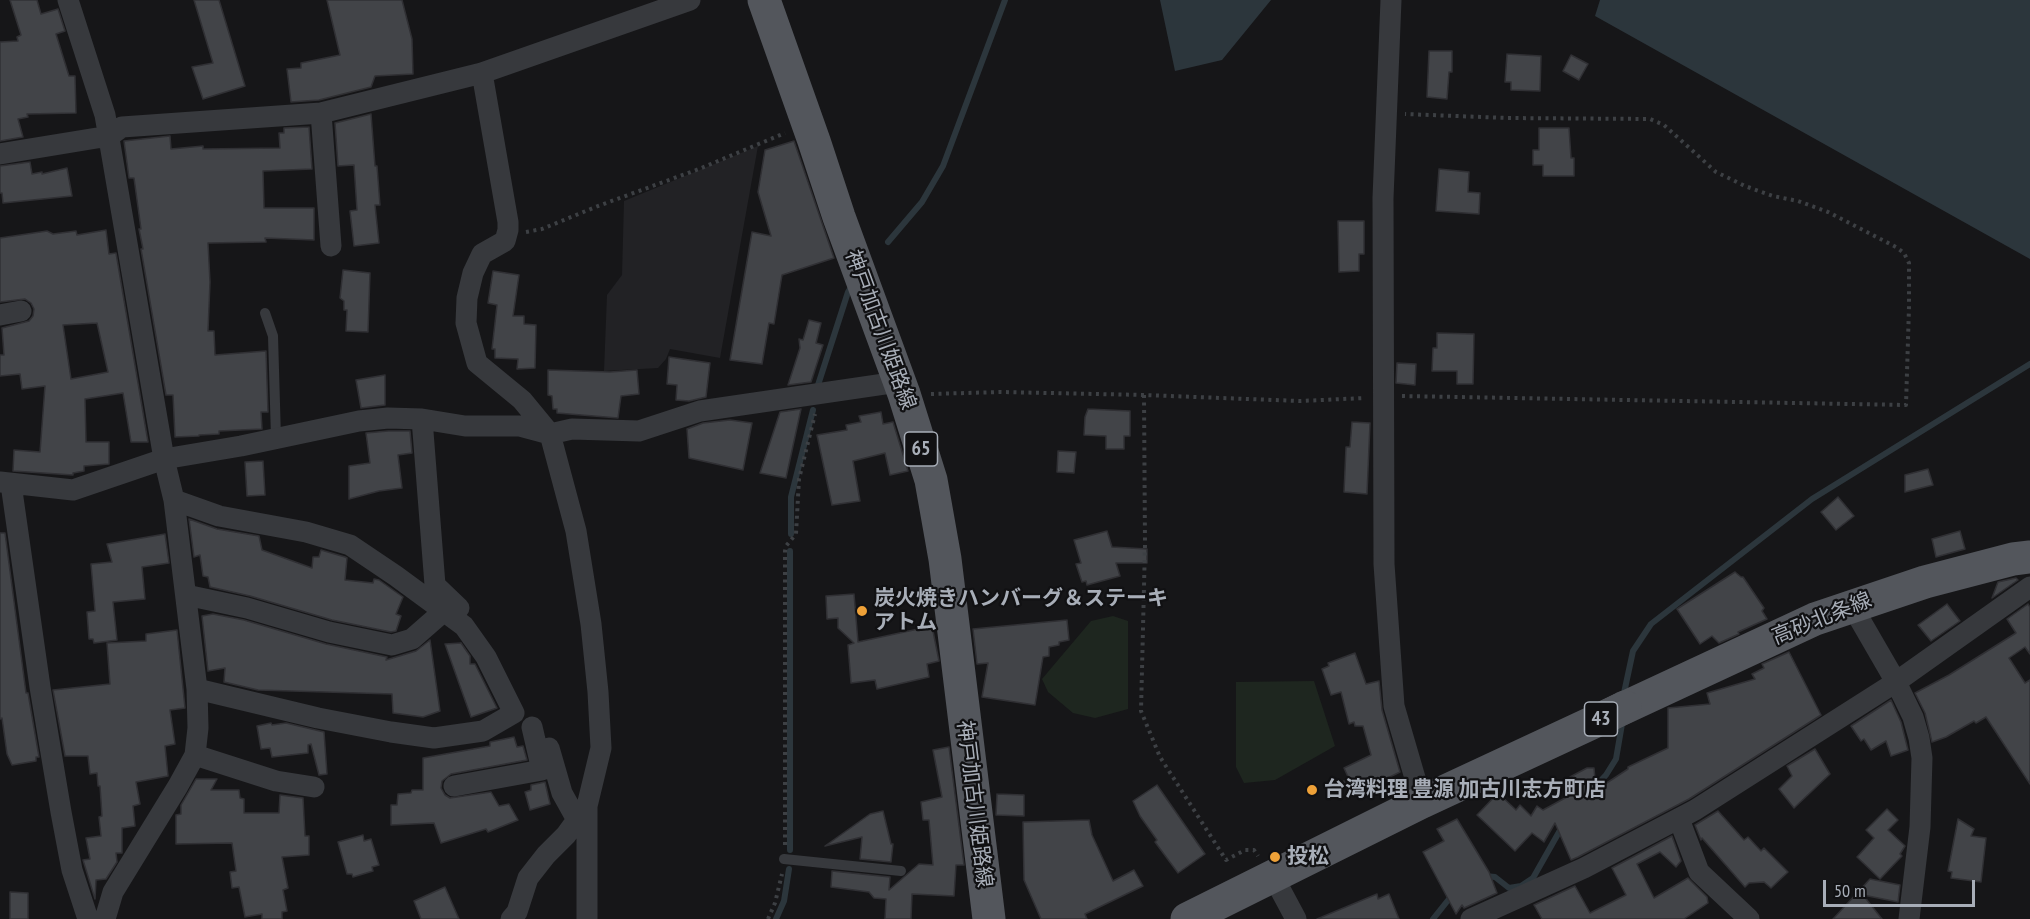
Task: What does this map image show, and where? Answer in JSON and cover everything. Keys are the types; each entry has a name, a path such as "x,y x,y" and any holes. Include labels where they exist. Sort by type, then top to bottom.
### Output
{"main road":[{"name":"神戸加古川姫路線","path":"764,0 901,388 931,480 945,559 988,919"},
{"name":"高砂北条線","path":"1187,919 1422,802 1770,639 1852,606 1925,582 2013,559 2030,557"}],"street":[{"path":"68,0 105,115 109,136 164,459 174,500 197,689 198,728 195,755 113,892 105,919"},
{"path":"0,154 109,136 122,127 321,113 482,73 690,0"},
{"path":"1391,0 1383,198 1384,564 1394,706 1422,802"},
{"path":"482,73 508,230 505,241 482,254 473,273 467,298 466,322 477,363 522,400 550,434 576,531 591,624 602,748 582,813 528,878 517,912 511,919"},
{"path":"321,113 331,246"},
{"path":"0,315 21,311"},
{"path":"88,919 72,870 61,812 6,483 73,490 164,459 359,421 388,418 422,419 465,426 520,426 550,434 572,429 639,430 700,411 814,394 901,388"},
{"path":"422,419 435,585 459,608 464,626"},
{"path":"174,500 219,516 306,532 350,545 464,626 486,657 514,713 547,740 562,794 582,813 587,919"},
{"path":"1471,919 1584,868 1679,819 1896,682 2030,587"},
{"path":"186,595 247,608 329,632 392,645 412,639 444,611"},
{"path":"1852,606 1896,682 1913,717 1922,758 1920,827 1910,919"},
{"path":"197,689 339,722 434,738 483,731 514,713"},
{"path":"454,786 542,770 532,727"},
{"path":"195,755 276,781 314,787"},
{"path":"1679,819 1699,872 1749,919"},
{"path":"1273,876 1296,919"}],"lane":[{"path":"265,313 273,336 276,438"},
{"path":"789,860 901,871"}],"path":[{"path":"901,388 1000,393 1300,400 1385,397 1906,405 1908,263 1904,253 1896,247 1828,212 1745,186 1716,172 1664,125 1650,119 1507,118 1387,113"},
{"path":"508,230 523,232 542,229 699,169 808,124"},
{"path":"768,919 789,860 786,797 786,546 795,534 799,479 814,394"},
{"path":"1144,395 1141,711 1170,775 1226,860 1245,850 1254,850 1273,876"}],"shaded area":[{"path":"1160,0 1271,0 1222,60 1175,71"},
{"path":"1600,0 2030,0 2030,259 1595,16"},
{"path":"758,146 720,358 670,349 666,359 658,368 604,371 607,295 622,275 624,201"},
{"path":"1113,616 1128,621 1128,709 1095,718 1073,713 1048,692 1042,679 1091,621"},
{"path":"1314,681 1335,746 1275,780 1244,783 1236,767 1236,682"}],"building":[{"path":"10,0 37,0 41,14 58,9 65,31 56,34 69,76 75,76 76,113 27,114 28,117 18,119 23,137 0,141 0,42 18,41 17,37 21,35"},
{"path":"194,0 219,0 245,86 203,99 192,67 213,63"},
{"path":"327,0 402,0 412,39 413,74 375,76 371,87 319,100 291,102 287,69 301,68 301,63 340,55"},
{"path":"1429,51 1452,51 1452,72 1449,72 1447,99 1427,97"},
{"path":"1507,54 1541,56 1540,91 1511,90 1511,82 1505,82"},
{"path":"1571,55 1588,64 1579,80 1563,71"},
{"path":"371,114 380,205 375,205 379,243 354,246 350,211 357,210 354,165 338,166 335,123"},
{"path":"309,127 312,169 263,171 264,208 314,208 314,240 265,238 266,242 208,243 210,282 208,331 214,331 215,355 266,351 268,412 261,412 262,429 219,431 219,434 175,437 173,395 166,395 141,249 143,249 134,178 129,178 124,141 170,136 171,149 203,146 203,149 280,148 279,133 284,133 284,128"},
{"path":"1539,128 1569,128 1571,158 1574,158 1574,176 1543,176 1543,165 1533,165 1533,150 1539,150"},
{"path":"794,141 834,258 782,275 774,324 769,323 762,364 730,360 752,232 771,236 758,192 765,150"},
{"path":"30,162 32,174 67,168 72,196 3,203 2,193 0,193 0,166"},
{"path":"1439,169 1469,172 1468,192 1480,193 1479,214 1436,211"},
{"path":"1338,221 1364,221 1364,254 1359,254 1359,271 1339,272"},
{"path":"106,230 109,254 116,253 148,442 131,442 123,393 85,399 86,442 109,442 109,464 84,466 84,471 73,473 73,475 13,471 14,450 40,452 45,386 22,389 20,374 0,376 0,355 4,355 2,328 29,321 34,309 25,299 0,302 0,238 47,231 53,234 76,231 77,235","holes":["97,323 108,372 71,379 63,325"]},
{"path":"343,270 370,273 368,332 346,331 347,310 344,310 344,301 340,298"},
{"path":"493,271 519,275 513,316 524,316 524,324 536,325 535,368 517,369 518,359 495,358 495,349 492,349 497,305 488,303"},
{"path":"809,320 821,323 816,343 823,345 811,382 788,385 800,348 799,339 803,340"},
{"path":"1437,333 1474,334 1473,384 1457,384 1457,371 1432,371 1433,348 1437,348"},
{"path":"669,357 710,363 706,397 689,401 676,400 677,385 667,384"},
{"path":"1397,363 1416,364 1415,385 1396,383"},
{"path":"548,370 610,372 637,370 639,394 621,396 618,418 557,413 557,409 553,409 552,396 548,395"},
{"path":"385,375 385,405 361,408 356,380"},
{"path":"801,409 786,478 760,473 780,412"},
{"path":"1088,409 1130,411 1130,436 1124,436 1124,449 1106,449 1106,436 1084,435"},
{"path":"881,412 883,424 893,422 908,471 890,475 885,453 853,461 860,501 832,505 817,435 847,430 846,425 861,422 859,416"},
{"path":"730,420 752,423 743,470 689,458 687,429 703,423"},
{"path":"1352,422 1370,423 1367,494 1344,492 1346,447 1350,447"},
{"path":"410,431 412,453 398,455 402,488 349,499 349,466 370,463 366,433"},
{"path":"1058,451 1076,452 1074,473 1057,472"},
{"path":"263,461 265,495 247,496 245,462"},
{"path":"1928,469 1933,485 1905,492 1905,475"},
{"path":"1838,497 1854,516 1836,530 1821,512"},
{"path":"189,519 217,529 259,536 262,550 312,568 313,557 319,557 321,550 347,558 345,580 373,583 374,579 379,580 403,597 396,614 401,616 396,631 391,632 332,620 210,587 208,577 203,576 200,555 194,557"},
{"path":"1107,531 1112,547 1147,549 1147,563 1116,563 1120,576 1087,585 1086,581 1082,582 1076,564 1081,563 1074,540"},
{"path":"1960,531 1965,549 1936,557 1932,539"},
{"path":"0,533 5,533 26,693 28,693 39,757 36,757 36,761 12,765 7,754 2,718 0,719"},
{"path":"165,534 169,563 142,567 145,599 113,602 117,640 94,643 93,639 89,639 87,612 95,611 91,564 112,562 107,544"},
{"path":"1735,572 1743,577 1764,608 1762,611 1767,619 1719,643 1712,636 1700,644 1677,609"},
{"path":"2016,578 2018,580 1992,598 1998,582"},
{"path":"854,594 858,642 932,626 939,661 927,664 929,677 877,689 875,680 851,683 848,645 854,643 838,628 838,618 827,619 826,596"},
{"path":"1947,604 1960,621 1931,641 1918,625"},
{"path":"2028,604 2030,607 2030,654 2025,647 2009,658 2025,683 2030,680 2030,784 1986,717 1932,742 1925,713 1915,693 1949,675 2016,633 2007,619"},
{"path":"213,614 244,620 326,644 387,657 386,660 416,651 430,640 440,711 423,717 393,713 392,694 258,690 224,682 225,668 208,671 202,616"},
{"path":"1067,620 1069,640 1049,647 1049,656 1043,657 1035,705 982,697 988,663 977,664 973,629"},
{"path":"177,630 185,708 170,710 175,744 165,746 168,776 136,782 140,804 133,806 135,826 122,828 122,853 116,853 117,862 106,879 96,880 95,899 83,860 90,859 86,838 101,836 100,786 98,786 97,773 90,774 88,756 65,756 53,690 110,684 107,643 146,641 146,634"},
{"path":"461,643 470,656 470,664 475,664 497,708 471,717 445,644"},
{"path":"1789,652 1821,715 1689,799 1578,857 1571,860 1555,823 1544,842 1532,833 1515,851 1477,815 1498,793 1516,810 1520,805 1531,816 1537,806 1543,810 1578,791 1570,777 1587,768 1594,768 1596,790 1628,767 1668,748 1668,708 1710,704 1707,693 1755,679 1752,674 1764,668 1762,664"},
{"path":"1355,653 1366,684 1379,681 1382,710 1400,772 1351,796 1344,781 1349,779 1344,768 1371,755 1363,726 1355,726 1354,722 1349,724 1341,692 1331,695 1322,669 1329,666 1328,663"},
{"path":"1891,700 1901,722 1908,750 1891,756 1886,741 1871,750 1864,739 1861,741 1851,726"},
{"path":"271,723 272,725 286,723 324,732 327,774 319,775 311,744 308,745 308,753 272,757 270,748 261,749 257,726"},
{"path":"514,737 517,747 523,746 527,760 451,774 442,781 441,788 450,798 491,792 499,806 509,804 518,820 488,832 486,829 441,843 434,823 391,825 391,805 397,805 398,794 423,790 423,758 490,746 490,742"},
{"path":"949,747 964,865 956,865 954,896 912,894 911,919 885,919 886,899 874,898 869,892 831,887 832,871 890,877 889,890 919,864 933,865 929,820 923,820 921,802 942,797 933,750"},
{"path":"1815,749 1830,774 1794,808 1779,789 1792,776 1787,766"},
{"path":"196,779 217,779 211,790 239,790 240,798 244,799 244,813 279,813 280,795 303,798 305,836 309,836 309,855 282,857 288,888 283,890 287,911 282,912 282,919 262,919 262,914 245,917 239,887 232,888 230,872 236,871 232,843 176,844 176,815 181,814 181,805"},
{"path":"545,782 550,804 530,810 525,792 531,790 531,785"},
{"path":"1157,785 1205,854 1178,873 1155,842 1157,840 1140,816 1133,801"},
{"path":"997,794 1024,795 1024,816 996,815"},
{"path":"1887,809 1898,820 1888,830 1905,846 1900,854 1902,856 1880,879 1857,857 1874,838 1866,830"},
{"path":"883,811 891,844 893,844 891,862 860,859 862,837 825,846 870,814"},
{"path":"1718,811 1744,840 1748,837 1761,851 1764,848 1788,872 1771,888 1764,882 1749,883 1745,887 1702,838 1701,840 1695,825"},
{"path":"1457,819 1489,872 1497,893 1464,908 1462,905 1456,914 1423,852 1444,841 1437,829"},
{"path":"1958,819 1974,829 1971,836 1986,838 1981,882 1951,878 1952,872 1948,871"},
{"path":"1089,820 1092,835 1113,881 1134,870 1143,886 1085,914 1087,919 1041,919 1024,880 1023,822"},
{"path":"363,835 364,841 371,839 379,865 372,867 373,871 353,877 352,874 347,874 338,842"},
{"path":"1672,836 1681,861 1676,867 1660,852 1637,864 1654,898 1688,878 1707,897 1708,903 1684,919 1542,919 1534,905 1575,886 1590,913 1626,895 1612,868"},
{"path":"1870,879 1900,885 1898,902 1863,895 1882,919 1833,919"},
{"path":"445,887 459,919 421,919 414,901"},
{"path":"10,892 28,893 28,919 10,919"},
{"path":"1377,894 1378,899 1389,894 1399,919 1317,919"}],"waterway":[{"path":"888,242 922,202 943,166 1005,0"},
{"path":"818,385 848,292 853,284"},
{"path":"1624,693 1633,651 1651,624 1812,499 2030,364"},
{"path":"791,534 791,497 813,410"},
{"path":"790,551 790,850"},
{"path":"1590,792 1606,775 1616,759 1622,724"},
{"path":"1485,876 1495,877 1509,888 1521,886 1533,878 1563,825"},
{"path":"776,919 784,901 789,869"},
{"path":"1433,919 1453,894"}],"place":[{"name":"炭火焼きハンバーグ＆ステーキ アトム","path":"862,611"},
{"name":"台湾料理 豊源 加古川志方町店","path":"1312,790"},
{"name":"投松","path":"1275,857"}]}
